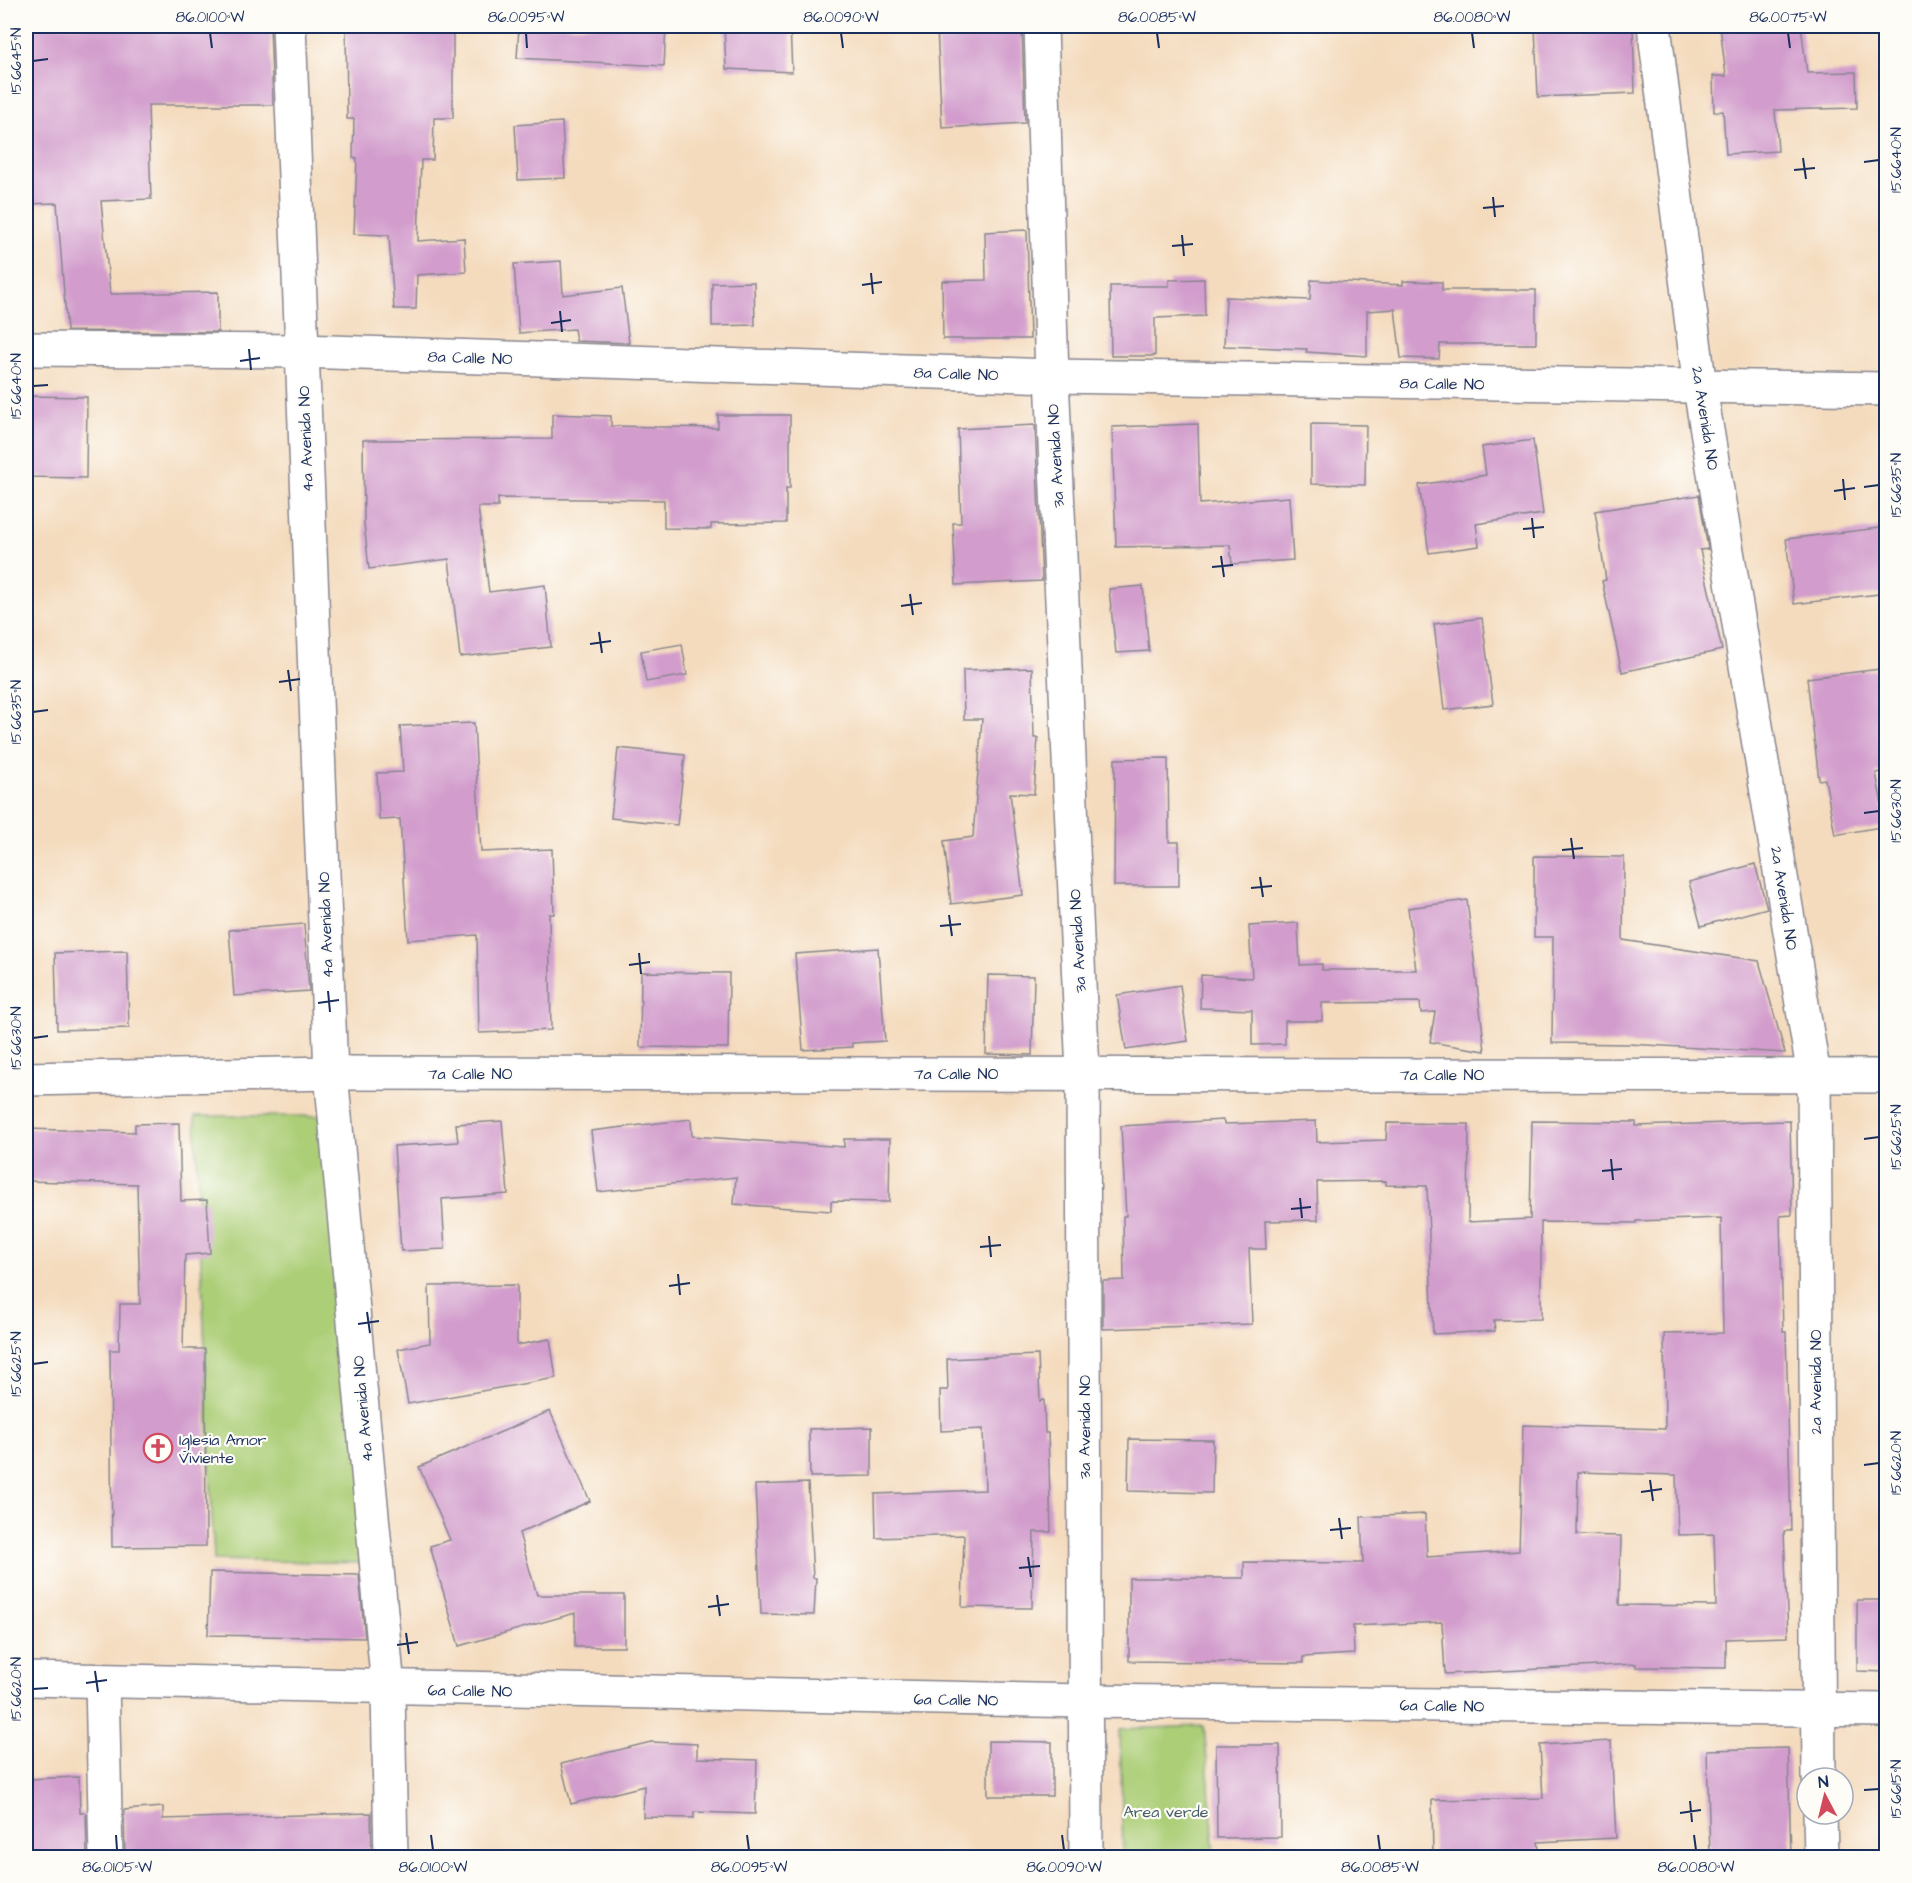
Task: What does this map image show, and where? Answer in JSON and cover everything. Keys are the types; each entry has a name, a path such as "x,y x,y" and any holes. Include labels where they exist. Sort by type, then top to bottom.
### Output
{"street":[{"name":"4a Avenida NO","path":"289,26 331,1073 388,1688 391,1857"},
{"name":"3a Avenida NO","path":"1041,26 1052,376 1083,1072 1086,1857"},
{"name":"2a Avenida NO","path":"1654,26 1700,388 1814,1076 1819,1766"},
{"name":"8a Calle NO","path":"26,349 301,351 1052,376 1700,388 1887,389"},
{"name":"7a Calle NO","path":"26,1079 331,1073 1083,1072 1887,1076"},
{"name":"6a Calle NO","path":"26,1679 1085,1701 1887,1710"},
{"path":"102,1681 106,1857"},
{"path":"1820,1826 1821,1857"}],"green space":[{"path":"195,1116 339,1116 370,1563 214,1560"},
{"name":"Area verde","path":"1204,1726 1215,1857 1123,1857 1120,1729"}],"building":[{"path":"26,26 270,26 273,105 148,105 151,199 101,201 110,294 218,292 218,332 67,331 57,203 26,204"},
{"path":"346,26 453,26 453,118 434,118 433,160 421,160 418,241 464,238 466,272 417,275 416,309 394,309 389,235 354,234 357,158 353,158 354,119 347,119"},
{"path":"519,26 666,26 664,66 517,58"},
{"path":"724,26 790,26 792,72 726,69"},
{"path":"1022,26 1025,123 942,128 937,28"},
{"path":"1535,26 1633,26 1635,93 1538,97"},
{"path":"1720,26 1801,26 1807,73 1856,72 1857,108 1775,110 1778,151 1726,154 1723,111 1714,112 1713,76 1726,76"},
{"path":"562,122 565,178 518,180 515,125"},
{"path":"1027,230 1030,339 943,339 942,281 986,280 985,232"},
{"path":"561,261 563,295 622,288 629,343 576,341 574,329 519,333 514,264"},
{"path":"1204,279 1205,316 1155,318 1155,356 1111,356 1110,286 1169,286 1169,280"},
{"path":"1311,280 1403,285 1403,281 1442,282 1442,290 1536,290 1536,344 1440,344 1439,359 1401,358 1395,309 1367,311 1367,356 1306,352 1307,349 1224,346 1226,297 1310,300"},
{"path":"754,282 755,325 712,326 712,283"},
{"path":"26,396 87,397 86,478 26,477"},
{"path":"552,414 611,416 611,426 718,428 718,415 790,415 790,488 786,488 786,523 711,524 711,529 664,528 664,500 498,498 498,507 478,507 489,592 545,585 551,647 460,657 449,559 369,569 364,523 363,440 552,439"},
{"path":"1198,424 1200,504 1289,497 1293,560 1232,564 1230,545 1116,547 1112,427"},
{"path":"1311,424 1366,425 1365,485 1311,484"},
{"path":"1035,425 1042,581 956,585 953,523 961,523 958,429"},
{"path":"1533,440 1543,514 1476,524 1479,546 1429,553 1419,485 1486,475 1482,447"},
{"path":"1699,495 1708,549 1700,550 1722,650 1622,672 1602,581 1606,580 1595,511"},
{"path":"1887,527 1887,593 1794,604 1786,539"},
{"path":"1143,586 1149,651 1116,653 1109,589"},
{"path":"1482,618 1493,704 1444,710 1434,624"},
{"path":"682,644 687,675 646,682 641,651"},
{"path":"1032,668 1034,738 1038,738 1034,794 1010,793 1023,895 951,904 944,841 973,837 982,719 964,719 963,670"},
{"path":"1880,669 1887,722 1887,771 1876,773 1886,826 1835,835 1825,779 1819,780 1807,678"},
{"path":"474,723 481,852 552,849 554,914 549,914 551,1030 479,1033 477,935 408,940 400,819 379,820 377,773 403,772 400,726"},
{"path":"618,748 685,755 677,825 611,818"},
{"path":"1168,758 1169,842 1179,842 1179,886 1114,886 1115,759"},
{"path":"1534,856 1624,857 1623,940 1759,961 1785,1053 1629,1044 1552,1043 1553,937 1534,937"},
{"path":"1755,864 1767,908 1701,926 1689,882"},
{"path":"1467,900 1485,1051 1430,1042 1435,1012 1421,1013 1420,1002 1322,1003 1322,1021 1285,1021 1285,1044 1252,1045 1252,1010 1200,1008 1201,975 1252,978 1249,926 1298,923 1300,965 1322,964 1322,970 1416,970 1408,908"},
{"path":"304,924 309,991 234,996 229,930"},
{"path":"878,948 885,1041 852,1043 852,1047 803,1050 795,954"},
{"path":"127,951 129,1028 57,1030 55,953"},
{"path":"641,972 729,973 728,1048 640,1047"},
{"path":"988,975 1034,976 1032,1055 986,1054"},
{"path":"1180,985 1188,1041 1126,1050 1117,995"},
{"path":"691,1119 692,1136 844,1147 844,1139 890,1139 889,1202 831,1201 831,1211 734,1204 736,1177 598,1192 591,1131"},
{"path":"1223,1120 1224,1124 1316,1121 1317,1142 1386,1140 1387,1123 1469,1124 1468,1222 1530,1219 1532,1121 1636,1122 1636,1126 1790,1121 1792,1215 1780,1216 1783,1332 1786,1332 1791,1531 1784,1531 1788,1637 1726,1639 1726,1668 1636,1667 1636,1664 1445,1674 1442,1622 1353,1626 1354,1654 1303,1657 1303,1663 1129,1661 1129,1578 1244,1578 1244,1562 1363,1563 1361,1517 1425,1514 1427,1557 1519,1551 1523,1425 1665,1429 1664,1334 1723,1333 1721,1218 1636,1221 1636,1223 1541,1222 1541,1319 1494,1320 1495,1331 1433,1334 1427,1186 1386,1185 1386,1181 1317,1182 1318,1220 1265,1221 1266,1249 1249,1249 1252,1324 1103,1329 1103,1281 1124,1280 1123,1216 1126,1216 1121,1126","holes":["1578,1472 1676,1475 1678,1535 1714,1534 1716,1606 1619,1605 1621,1536 1577,1535"]},
{"path":"502,1121 508,1194 442,1199 445,1249 401,1251 394,1146 458,1142 456,1124"},
{"path":"179,1123 181,1201 207,1200 210,1253 185,1255 183,1349 205,1349 206,1546 112,1547 110,1350 119,1350 120,1304 140,1304 137,1184 26,1181 26,1129 135,1132 135,1124"},
{"path":"517,1285 517,1345 550,1339 556,1378 408,1404 398,1349 430,1343 429,1286"},
{"path":"1038,1355 1040,1401 1044,1400 1045,1433 1048,1433 1051,1532 1034,1532 1032,1608 962,1607 964,1535 876,1538 875,1494 985,1490 983,1429 941,1431 940,1390 948,1390 947,1359"},
{"path":"550,1411 590,1501 519,1533 537,1595 624,1595 624,1647 575,1647 575,1613 459,1646 430,1546 450,1540 419,1467"},
{"path":"872,1427 872,1476 810,1477 809,1429"},
{"path":"1129,1439 1213,1440 1212,1493 1128,1491"},
{"path":"808,1483 813,1578 816,1578 814,1615 761,1614 755,1485"},
{"path":"210,1572 359,1575 365,1638 208,1635"},
{"path":"1857,1600 1887,1600 1887,1672 1857,1671"},
{"path":"988,1741 1052,1742 1052,1796 988,1796"},
{"path":"1611,1741 1616,1838 1538,1842 1540,1857 1433,1857 1432,1800 1543,1798 1540,1745"},
{"path":"651,1742 697,1744 697,1758 757,1760 755,1814 694,1812 694,1818 643,1817 644,1786 571,1804 561,1764"},
{"path":"1216,1745 1280,1745 1281,1837 1217,1838"},
{"path":"1788,1748 1791,1857 1710,1857 1707,1750"},
{"path":"79,1777 80,1813 86,1813 87,1857 26,1857 26,1779"},
{"path":"163,1807 163,1819 371,1813 372,1857 125,1857 124,1810"}],"place":[{"name":"Iglesia Amor Viviente","path":"158,1448"}]}
